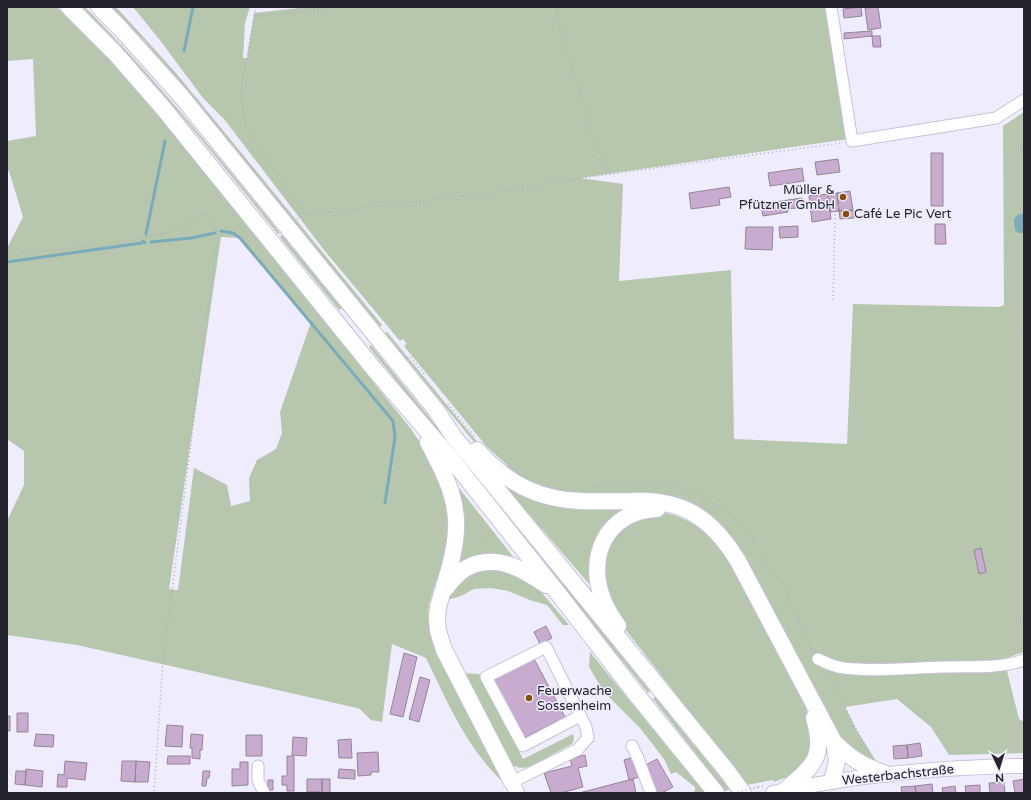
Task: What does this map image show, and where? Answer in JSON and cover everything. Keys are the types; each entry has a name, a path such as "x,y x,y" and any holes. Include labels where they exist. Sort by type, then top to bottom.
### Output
{"highway":[{"path":"69,7 115,53 163,108 374,369 453,461 636,694 716,793"},
{"path":"99,7 120,28 181,96 441,405 461,432 487,462 524,488 555,498 592,502 633,500 671,504 686,509 706,521 722,537 738,561 826,744 869,768 886,774"},
{"path":"441,405 454,437 636,662 727,771 743,793"},
{"path":"416,417 445,476 456,513 454,544 438,607 438,631 450,664 514,788"},
{"path":"636,662 622,632 604,602 598,573 598,556 603,542 610,530 619,521 630,514 643,509 661,508 678,512 692,518 706,529 722,546 730,558 777,645 814,718 819,733 837,761 832,781"},
{"path":"443,592 455,576 464,569 481,562 495,562 511,565 524,570 557,592"},
{"path":"778,792 805,773 826,744"}],"main road":[{"name":"Westerbachstraße","path":"778,792 832,781 886,774 931,770 1024,766"}],"lane":[{"path":"831,7 852,142 996,118 1024,100"},
{"path":"514,788 577,750 588,738 586,727 546,647 486,677 522,746 580,716"},
{"path":"818,659 830,665 843,668 877,669 995,665 1024,660"},
{"path":"632,746 650,793"},
{"path":"258,766 258,780 264,793"}],"path":[{"path":"256,7 241,89 246,128 306,215"},
{"path":"254,16 336,7"},
{"path":"556,7 558,21 595,143 609,174"},
{"path":"297,219 306,215 514,190 559,181 852,142"},
{"path":"1018,147 1024,146"},
{"path":"832,187 835,216 833,301"},
{"path":"834,207 842,206 843,215"},
{"path":"1020,209 1024,208"},
{"path":"7,254 46,252 108,245 182,228 203,214 218,232 163,661 154,793"},
{"path":"1014,274 1024,271"},
{"path":"409,355 428,378"},
{"path":"441,405 479,442"},
{"path":"586,488 640,484 660,484 676,487 688,490 701,496 736,521 758,545 766,563 784,587 809,645 830,675 857,731 874,758"},
{"path":"481,539 483,541 504,525"},
{"path":"1016,619 1024,616"},
{"path":"606,682 609,687"},
{"path":"734,793 758,787"}],"green space":[{"path":"7,7 57,7 100,49 163,120 411,429 437,468 450,513 448,545 429,604 428,617 430,632 503,782 490,769 468,740 426,658 392,644 382,722 371,720 357,708 77,645 7,635 7,521 24,485 24,451 7,439 7,248 23,217 9,171 7,170 7,141 36,136 33,59 7,61","holes":["221,237 239,238 311,322 280,412 282,433 276,449 257,460 249,478 250,501 231,506 227,485 194,468 178,590 169,589"]},
{"path":"82,7 85,7 161,89 280,233 278,234 159,89"},
{"path":"111,7 115,7 119,10 176,73 382,325 380,327 189,92 145,42"},
{"path":"133,7 250,7 245,23 243,58 247,58 254,13 308,7 831,7 848,139 580,178 623,184 619,281 731,270 734,439 847,444 853,304 999,307 1004,305 1003,126 1024,112 1024,652 1004,659 1019,719 1024,722 1024,753 949,755 931,727 897,699 845,707 857,731 878,764 859,758 849,751 836,735 739,556 719,528 711,520 695,509 676,502 656,498 635,496 571,496 552,493 521,481 494,462 478,447 385,333 387,332 479,444 501,465 522,478 506,467 507,465 487,447 404,346 407,344 403,339 400,341 324,250 224,119 203,98"},
{"path":"282,235 342,308 339,310 280,237"},
{"path":"371,345 537,551 534,552 369,347"},
{"path":"455,483 518,563 452,572"},
{"path":"502,483 634,506 618,516 592,585 590,585"},
{"path":"655,512 681,518 704,532 720,549 739,580 806,708 810,722 811,755 794,774 774,782 773,780 747,785 621,624 603,585 605,552 622,525"},
{"path":"542,557 650,691 648,693 539,558"},
{"path":"500,568 537,587 569,625 563,625 547,605 508,591 491,588 474,589 461,596 444,601 452,587 472,571"},
{"path":"590,652 705,793 692,793 695,791 695,787 676,772 671,774 664,759 640,728 604,692 589,667"},
{"path":"462,673 479,674 523,759 573,734 574,739 572,744 529,767 520,768 512,765"},
{"path":"655,697 730,789 725,791 653,699"}],"water":[{"path":"1024,213 1024,233 1019,233 1015,230 1014,220 1016,216"}],"building":[{"path":"861,7 862,16 844,18 843,9"},
{"path":"878,7 881,28 868,30 865,8"},
{"path":"872,31 872,36 844,39 844,33"},
{"path":"872,36 880,36 881,47 873,47"},
{"path":"931,153 943,153 943,206 931,206"},
{"path":"838,159 840,172 817,175 815,162"},
{"path":"802,168 804,181 770,186 768,173"},
{"path":"729,187 731,197 719,199 720,205 691,209 689,193"},
{"path":"850,191 853,210 839,211 837,193"},
{"path":"837,193 839,211 830,212 828,194"},
{"path":"828,194 831,219 812,222 809,196"},
{"path":"802,198 804,207 788,209 788,212 763,216 761,204"},
{"path":"853,210 854,218 840,219 839,211"},
{"path":"935,224 945,224 946,244 935,244"},
{"path":"798,226 798,237 780,238 779,227"},
{"path":"746,227 773,227 772,250 745,249"},
{"path":"981,548 986,572 979,574 974,550"},
{"path":"546,626 552,638 540,644 534,632"},
{"path":"404,653 417,657 403,717 390,714"},
{"name":"Feuerwache Sossenheim","path":"533,657 565,717 524,738 493,678"},
{"path":"420,677 430,680 419,722 409,719"},
{"path":"17,713 28,713 28,732 17,732"},
{"path":"7,716 10,716 10,731 7,731"},
{"path":"167,725 183,726 182,747 165,746"},
{"path":"36,734 54,735 53,747 34,746"},
{"path":"191,734 203,735 200,759 192,758 192,748 190,748"},
{"path":"246,735 262,735 262,756 246,756"},
{"path":"293,737 307,738 306,756 292,755"},
{"path":"351,739 352,758 339,758 338,740"},
{"path":"920,743 922,756 908,758 907,745"},
{"path":"907,745 908,758 894,759 893,746"},
{"path":"378,752 379,772 371,772 371,775 358,776 357,753"},
{"path":"585,755 587,766 578,768 583,787 561,793 551,793 544,773 572,766 570,759"},
{"path":"168,756 190,756 190,764 167,764"},
{"path":"287,756 294,756 294,791 287,791 287,785 282,785 282,776 287,776"},
{"path":"634,757 639,777 629,780 624,760"},
{"path":"657,759 673,787 662,793 656,793 642,767"},
{"path":"65,761 87,763 85,780 67,778 67,787 57,787 58,774 64,775"},
{"path":"122,761 136,761 135,782 121,781"},
{"path":"136,761 150,762 148,782 135,782"},
{"path":"240,762 248,762 248,785 232,786 232,769 240,769"},
{"path":"26,769 43,771 42,787 25,785"},
{"path":"339,769 355,770 355,779 338,778"},
{"path":"16,771 26,771 25,785 15,784"},
{"path":"203,771 210,771 206,786 202,786"},
{"path":"307,779 322,779 322,792 307,792"},
{"path":"322,779 330,779 330,793 322,793"},
{"path":"633,779 636,793 579,793 629,780"},
{"path":"1024,779 1024,793 1015,793 1013,781"},
{"path":"268,780 273,780 273,790 268,790"},
{"path":"1004,782 1005,793 990,793 989,783"},
{"path":"932,784 933,793 916,793 915,786"},
{"path":"980,785 980,793 966,793 965,786"},
{"path":"915,786 916,793 902,793 901,787"},
{"path":"955,786 956,793 943,793 942,788"}],"waterway":[{"path":"184,51 193,7"},
{"path":"146,234 165,141"},
{"path":"221,231 233,233 240,238 393,421 395,437 385,503"},
{"path":"151,242 191,238 215,233"},
{"path":"7,262 142,243 143,241 145,243"}],"place":[{"name":"Müller & Pfützner GmbH","path":"843,197"},
{"name":"Café Le Pic Vert","path":"846,214"},
{"name":"Feuerwache Sossenheim","path":"529,698"}]}
